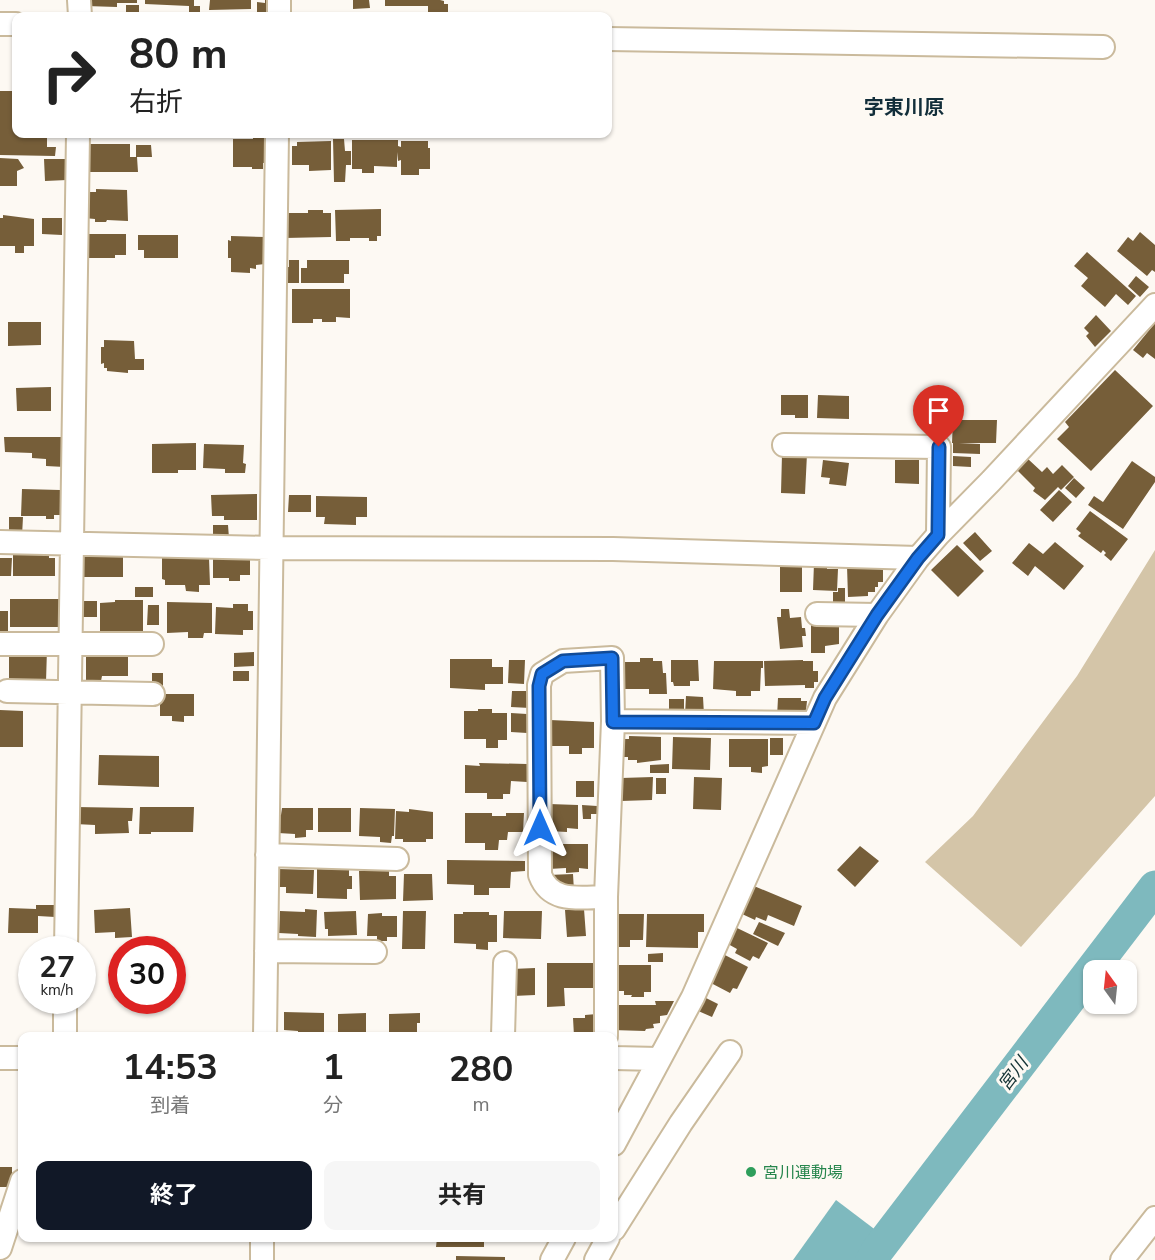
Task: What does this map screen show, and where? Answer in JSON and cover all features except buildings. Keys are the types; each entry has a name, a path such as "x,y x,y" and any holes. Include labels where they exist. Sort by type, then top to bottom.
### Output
{"street":[{"path":"612,39 1103,47"},
{"path":"66,936 78,138"},
{"path":"265,1032 277,138"},
{"path":"618,1136 693,997 825,698 877,615 918,558 938,535 1155,305"},
{"path":"784,445 939,447 938,535"},
{"path":"0,542 271,548 613,549 918,558"},
{"path":"817,614 877,615"},
{"path":"0,644 152,644"},
{"path":"606,897 555,895 547,890 540,875 539,686 542,674 563,661 612,658 613,722 606,897 606,1032"},
{"path":"6,691 153,694"},
{"path":"613,722 814,723"},
{"path":"267,855 397,859"},
{"path":"266,951 375,952"},
{"path":"503,1032 505,963"},
{"path":"65,1014 65,1032"},
{"path":"618,1223 681,1123 730,1052"},
{"path":"0,1058 18,1058"},
{"path":"618,1058 658,1059"},
{"path":"0,1248 18,1193"},
{"path":"1122,1260 1155,1218"},
{"path":"262,1242 262,1260"},
{"path":"552,1260 562,1242"},
{"path":"596,1260 606,1242"}],"shaded area":[{"path":"1155,550 1155,796 1021,947 925,862 973,816 1077,676"}],"water":[{"path":"836,1200 898,1247 883,1260 793,1260"}],"waterway":[{"name":"宮川","path":"872,1260 1155,887"}],"place":[{"name":"宮川運動場","path":"751,1172"}],"district":[{"name":"字東川原","path":"904,107"}],"route":[{"path":"540,828 539,686 542,674 563,661 612,658 613,722 814,723 825,698 877,615 918,558 938,535 939,447"}]}
